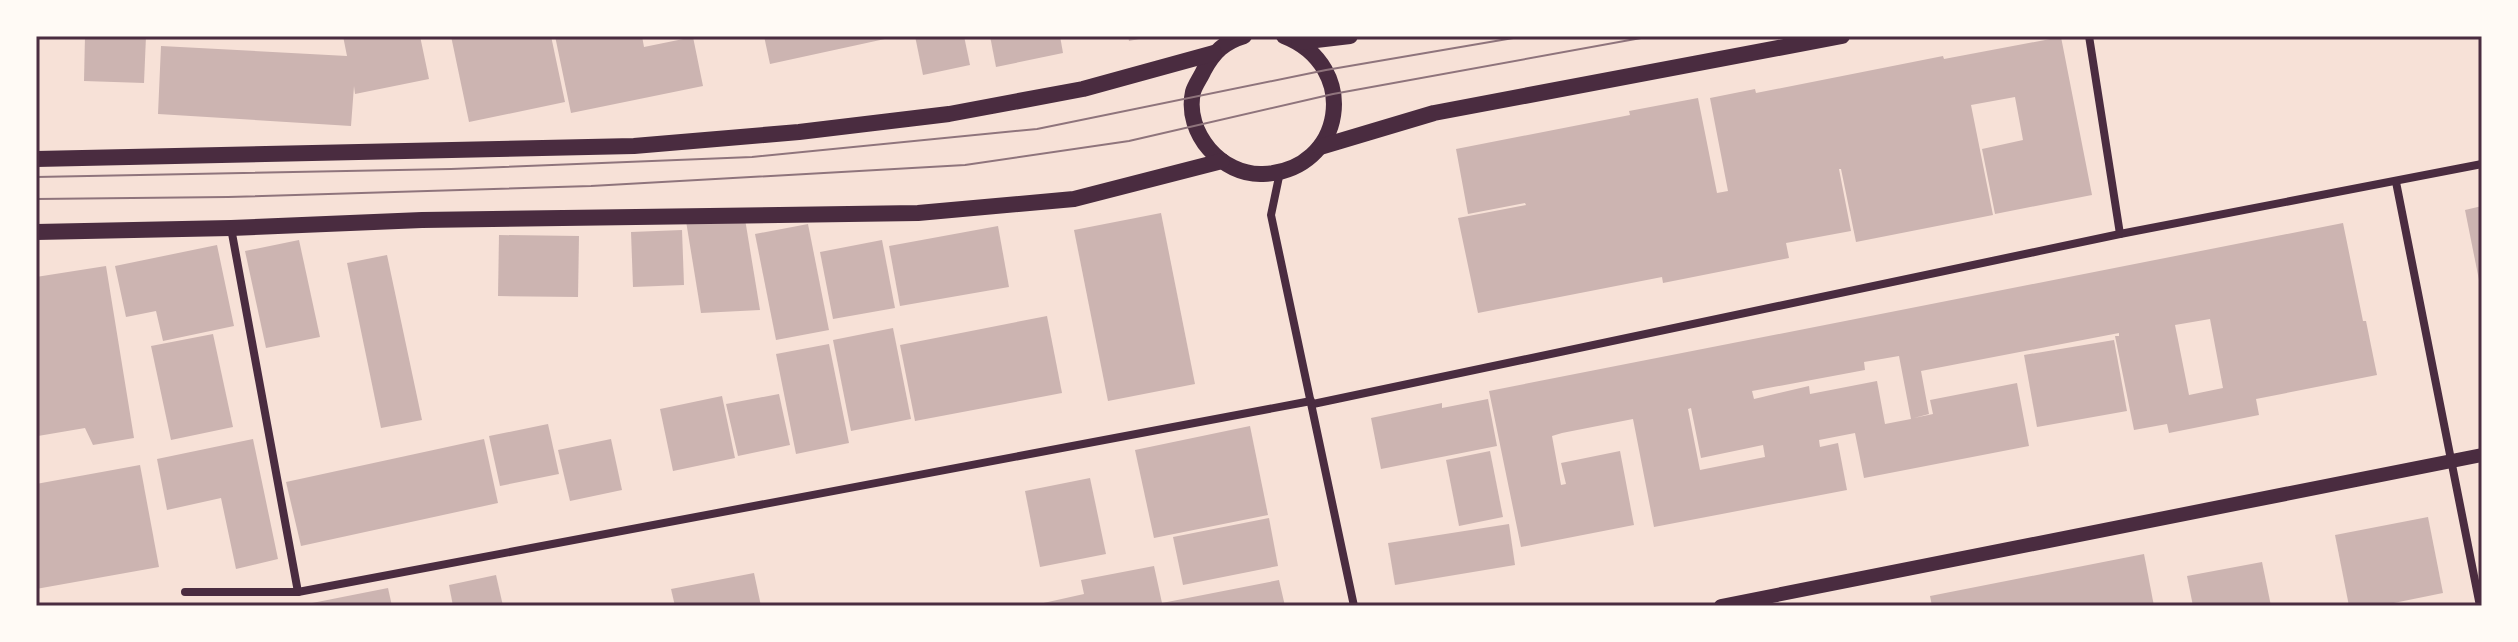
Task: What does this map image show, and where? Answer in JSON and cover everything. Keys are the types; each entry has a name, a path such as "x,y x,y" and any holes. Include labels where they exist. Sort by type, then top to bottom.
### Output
{"main road":[{"path":"36,159 634,146 799,132 949,114 1083,89 1214,53 1232,39 1244,36"},
{"path":"1291,39 1350,36"},
{"path":"1320,147 1434,113 1842,36"},
{"path":"1214,53 1193,92 1193,115 1200,139 1222,161 1240,171 1260,174 1280,172 1302,163 1320,147 1331,125 1334,99 1326,70 1315,54 1291,39"},
{"path":"36,232 422,220 918,213 1074,199 1222,161"}],"street":[{"path":"2089,36 2120,234"},
{"path":"189,592 298,592 1312,403 2120,234 2482,164"},
{"path":"1280,172 1271,215 1354,606"},
{"path":"2396,182 2480,606"},
{"path":"231,228 298,592"},
{"path":"1721,606 2482,455"}],"building":[{"path":"85,36 146,36 144,83 84,81"},
{"path":"343,36 420,36 429,79 355,94 354,86 351,126 158,114 161,46 347,56"},
{"path":"451,36 551,36 565,102 469,122"},
{"path":"555,36 642,36 644,47 693,37 703,86 571,113"},
{"path":"764,36 894,36 894,37 770,64"},
{"path":"915,36 964,36 970,65 923,75"},
{"path":"990,36 1060,36 1063,53 996,67"},
{"path":"1128,36 1149,36 1149,37 1129,41"},
{"path":"2061,37 2092,195 1995,214 1982,149 2023,140 2015,97 1971,105 1993,215 1856,242 1839,169 1851,231 1786,243 1789,258 1663,283 1662,277 1478,313 1458,218 1526,205 1468,214 1456,149 1630,115 1629,111 1698,98 1717,193 1728,191 1710,98 1755,89 1756,93 1943,56 1944,59"},
{"path":"2482,206 2482,289 2481,290 2465,210"},
{"path":"1161,213 1195,384 1108,401 1074,230"},
{"path":"745,219 760,310 701,313 686,221"},
{"path":"2343,223 2377,375 2256,399 2259,415 2169,433 2167,424 2134,430 2115,336 2119,333 1921,371 1929,414 1914,418 1933,414 1930,400 2017,383 2029,446 1864,478 1855,433 1819,440 1820,447 1838,443 1847,490 1654,527 1633,419 1562,433 1552,436 1561,485 1566,484 1561,463 1620,451 1634,525 1521,547 1489,391","holes":["2210,319 2223,388 2189,395 2175,325","1899,356 1911,419 1885,424 1877,381 1810,394 1809,386 1754,399 1752,391 1865,370 1864,362","1691,408 1701,458 1763,445 1765,457 1700,470 1688,409"]},
{"path":"808,224 829,330 776,340 755,234"},
{"path":"998,226 1009,287 900,306 889,246"},
{"path":"682,230 684,285 633,287 631,232"},
{"path":"499,235 579,236 578,297 498,296"},
{"path":"299,240 320,337 266,348 245,251"},
{"path":"882,240 895,308 833,319 820,252"},
{"path":"217,245 234,326 163,341 156,311 126,317 115,266"},
{"path":"387,255 422,420 381,428 347,263"},
{"path":"106,266 134,438 93,445 85,428 38,436 36,277"},
{"path":"1047,316 1062,393 915,421 900,345"},
{"path":"893,328 911,419 851,431 833,340"},
{"path":"213,334 233,427 171,440 151,346"},
{"path":"2114,340 2127,411 2037,427 2024,355"},
{"path":"829,344 849,443 796,454 776,354"},
{"path":"779,394 790,445 738,456 726,404"},
{"path":"722,396 735,458 673,471 660,409"},
{"path":"1488,399 1497,446 1381,469 1371,418 1442,403 1442,408"},
{"path":"548,424 559,474 500,486 489,436"},
{"path":"1250,426 1268,515 1154,538 1135,450"},
{"path":"253,439 278,559 236,569 221,498 167,510 157,459"},
{"path":"484,439 498,503 301,546 286,482"},
{"path":"611,439 622,490 570,501 558,450"},
{"path":"1490,451 1503,517 1459,526 1446,460"},
{"path":"140,465 159,567 36,589 36,484"},
{"path":"1090,478 1106,554 1040,567 1025,491"},
{"path":"2428,517 2443,593 2379,606 2349,606 2335,535"},
{"path":"1269,518 1278,566 1183,585 1173,537"},
{"path":"1509,524 1515,565 1395,585 1388,543"},
{"path":"2144,554 2154,606 1932,606 1930,596"},
{"path":"2262,562 2271,606 2193,606 2187,576"},
{"path":"1154,566 1162,603 1279,580 1285,606 1030,606 1084,594 1081,580"},
{"path":"754,573 761,606 675,606 671,589"},
{"path":"496,575 503,606 453,606 449,585"},
{"path":"388,588 392,606 302,606 302,605"}],"tram line":[{"path":"36,177 451,169 752,157 1037,129 1326,70 1525,36"},
{"path":"36,199 228,197 591,186 965,165 1129,141 1333,94 1652,36"}]}
